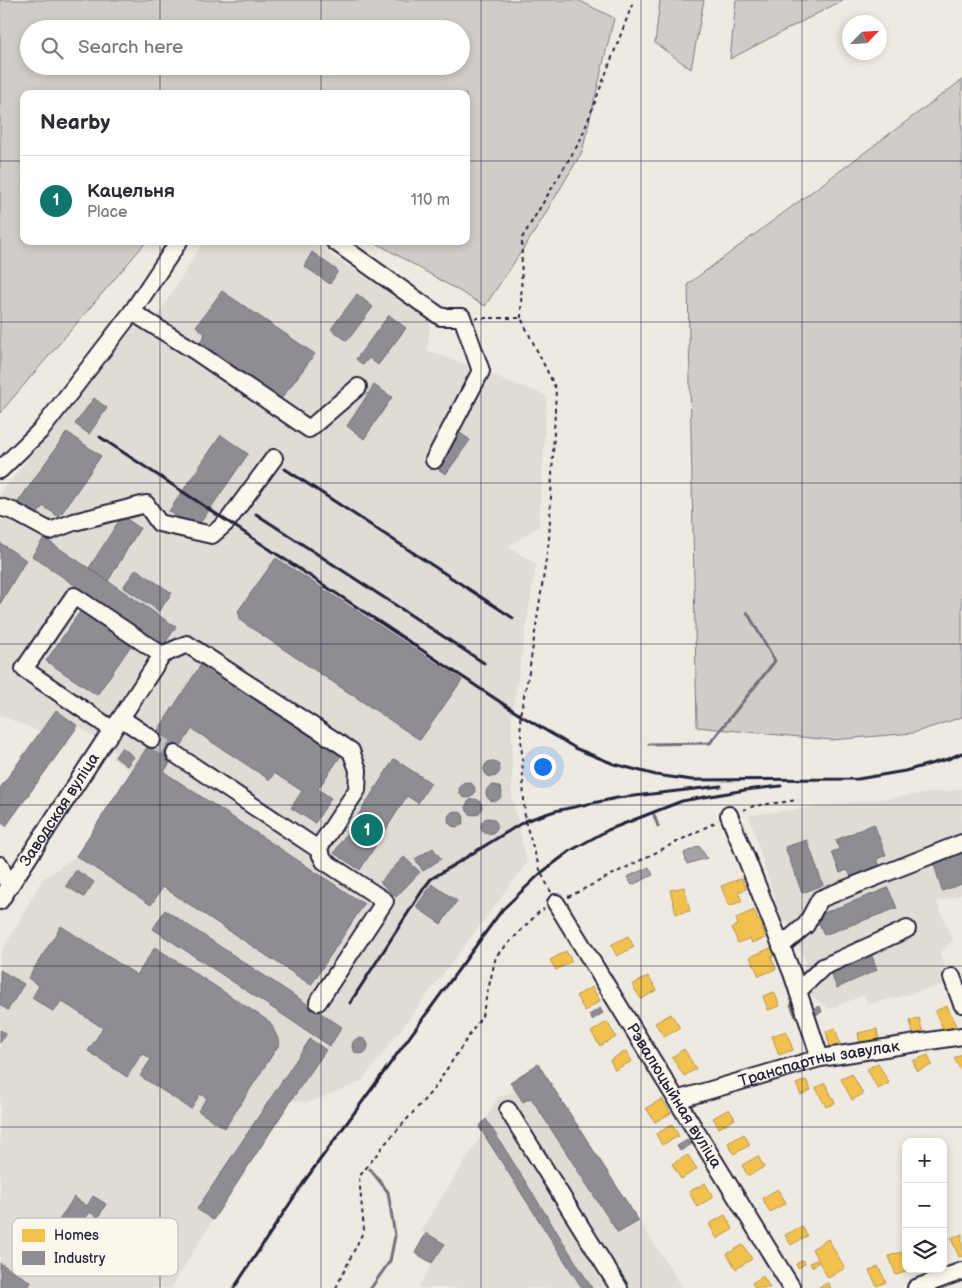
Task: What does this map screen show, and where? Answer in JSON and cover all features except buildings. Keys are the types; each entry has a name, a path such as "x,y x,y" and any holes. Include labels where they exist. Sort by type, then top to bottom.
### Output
{"street":[{"path":"0,470 42,429 132,312 177,245"},
{"path":"340,245 441,317 462,317 481,371 434,460"},
{"path":"132,312 195,351 309,429 358,387"},
{"path":"0,507 50,532 74,522 146,504 158,523 212,535 227,522 274,458"},
{"path":"152,739 117,724 24,669 74,596 162,655 187,644 351,751 358,770 357,790 318,849"},
{"name":"Заводская вуліца","path":"0,901 162,655"},
{"path":"175,754 318,849 324,861 385,901 318,1002"},
{"path":"729,815 782,946 820,1058"},
{"path":"782,946 806,925 820,899 962,843"},
{"path":"0,865 9,887"},
{"name":"Рэвалюцыйная вуліца","path":"556,903 792,1288"},
{"path":"798,991 823,967 907,929"},
{"path":"952,977 962,1004"},
{"name":"Транспартны завулак","path":"676,1100 820,1058 962,1036"},
{"path":"508,1110 619,1288"},
{"path":"916,1288 962,1271"}],"path":[{"path":"556,903 541,873 525,821 520,715 529,672 549,540 556,389 521,318 522,238 580,141 634,0"},
{"path":"462,317 521,318"},
{"path":"336,1288 364,1230 359,1177 433,1090 482,1016 496,956 540,911 729,815 754,806 798,800"}],"shaded area":[{"path":"0,0 578,0 614,18 582,152 535,231 485,306 380,245 470,245 470,90 20,90 20,245 144,245 0,413"},
{"path":"660,0 704,0 691,69 655,43"},
{"path":"736,0 843,0 730,59"},
{"path":"962,80 962,717 913,733 831,740 697,727 688,284"},
{"path":"202,245 315,245 431,319 427,350 547,396 539,526 508,547 536,564 512,716 512,798 527,863 361,1082 308,1103 292,1100 171,1288 0,1288 0,955 42,880 76,856 131,772 111,757 115,752 78,726 41,732 0,715 0,521 8,520 0,494 135,326 147,333"},
{"path":"962,789 962,894 937,902 953,940 940,953 950,983 868,1005 864,995 829,1009 808,993 801,976 806,962 788,922 782,923 749,815"},
{"path":"699,846 707,858 687,864 684,853"},
{"path":"649,867 653,875 632,885 627,877"},
{"path":"538,1064 683,1288 419,1288 432,1263 415,1253 426,1233 420,1231 483,1133 479,1127 486,1119 498,1097 515,1091 510,1082"}],"waterway":[{"path":"649,744 710,743 775,661 747,612"},
{"path":"654,815 658,826"},
{"path":"370,1169 388,1192 395,1236 390,1261 371,1288"}],"tunnel":[{"path":"152,739 175,754"}],"railway":[{"path":"100,437 520,715 577,749 614,764 656,775 692,780 858,779 905,771 948,759 962,753"},
{"path":"285,469 513,618"},
{"path":"256,514 484,663"},
{"path":"350,1003 431,879 525,821 555,811 617,798 721,786"},
{"path":"234,1288 306,1179 502,910 541,873 570,851 608,830 682,801 781,786"}],"place":[{"name":"Кацельня","path":"367,830"}]}
